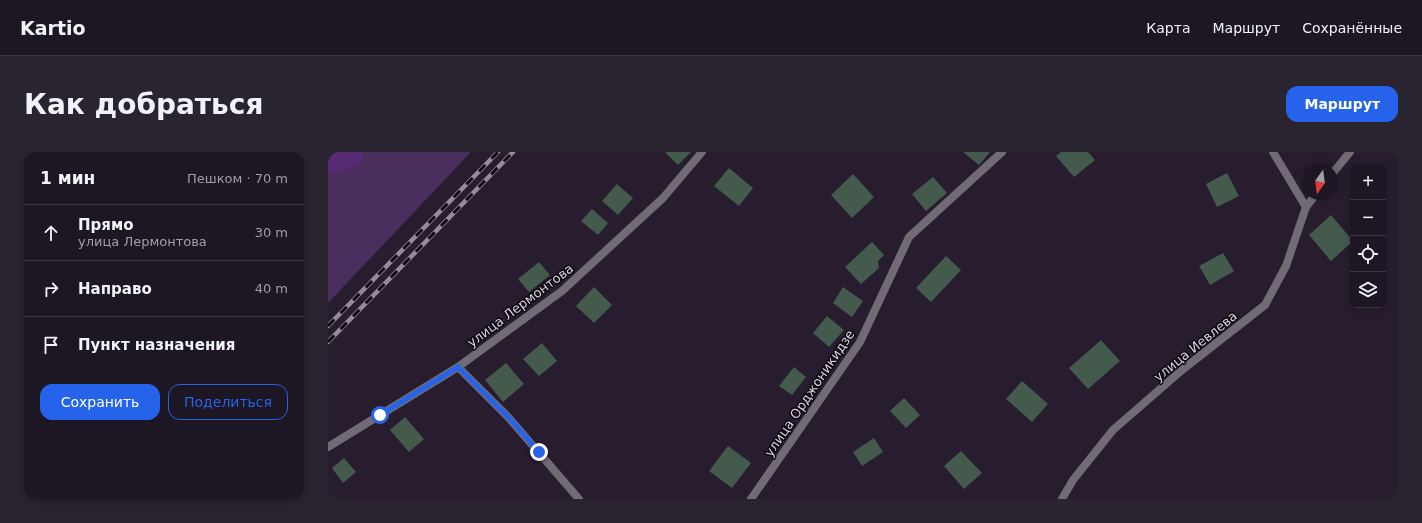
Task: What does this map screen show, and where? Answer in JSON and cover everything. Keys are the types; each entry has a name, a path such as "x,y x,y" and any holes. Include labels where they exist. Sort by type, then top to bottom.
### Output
{"street":[{"name":"улица Лермонтова","path":"328,447 458,367 562,291 663,198 702,152"},
{"name":"улица Орджоникидзе","path":"751,499 860,342 909,237 1002,152"},
{"path":"1273,152 1306,208"},
{"path":"1338,167 1350,152"},
{"name":"улица Иевлева","path":"1062,499 1073,480 1113,430 1182,370 1265,305 1286,266 1306,208 1312,200"},
{"path":"458,367 509,418 579,499"}],"shaded area":[{"path":"328,152 471,152 328,303"}],"building":[{"path":"665,152 691,152 678,165"},
{"path":"963,152 990,152 979,165"},
{"path":"1061,152 1088,152 1095,160 1074,177 1056,156"},
{"path":"729,168 753,188 739,206 714,186"},
{"path":"1227,173 1239,196 1217,207 1206,184"},
{"path":"853,174 874,197 852,218 831,195"},
{"path":"933,177 947,193 926,211 912,194"},
{"path":"617,184 633,198 618,215 602,201"},
{"path":"592,209 608,223 598,235 581,221"},
{"path":"1331,215 1350,237 1350,244 1331,261 1309,235"},
{"path":"872,242 884,255 878,261 879,268 861,284 845,267"},
{"path":"1223,253 1234,271 1210,285 1199,266"},
{"path":"946,256 961,270 931,302 916,288"},
{"path":"539,262 550,275 529,292 518,279"},
{"path":"594,287 612,305 594,323 576,306"},
{"path":"843,287 863,301 852,317 833,303"},
{"path":"827,316 844,330 829,347 813,333"},
{"path":"1101,340 1120,361 1088,389 1069,368"},
{"path":"542,343 557,361 539,376 523,359"},
{"path":"506,363 524,384 503,402 485,380"},
{"path":"794,367 806,377 792,395 779,386"},
{"path":"1022,381 1048,404 1032,422 1006,399"},
{"path":"904,398 920,415 906,428 890,411"},
{"path":"405,417 424,439 409,452 390,430"},
{"path":"874,438 883,452 862,466 853,452"},
{"path":"728,446 751,463 732,488 709,471"},
{"path":"961,451 982,473 964,489 944,466"},
{"path":"344,458 356,472 343,483 332,468"}],"waterway":[{"path":"328,158 347,152"}],"railway":[{"path":"328,326 498,152"},
{"path":"328,342 513,152"}],"route":[{"path":"380,415 458,367 509,418 539,452"}]}
